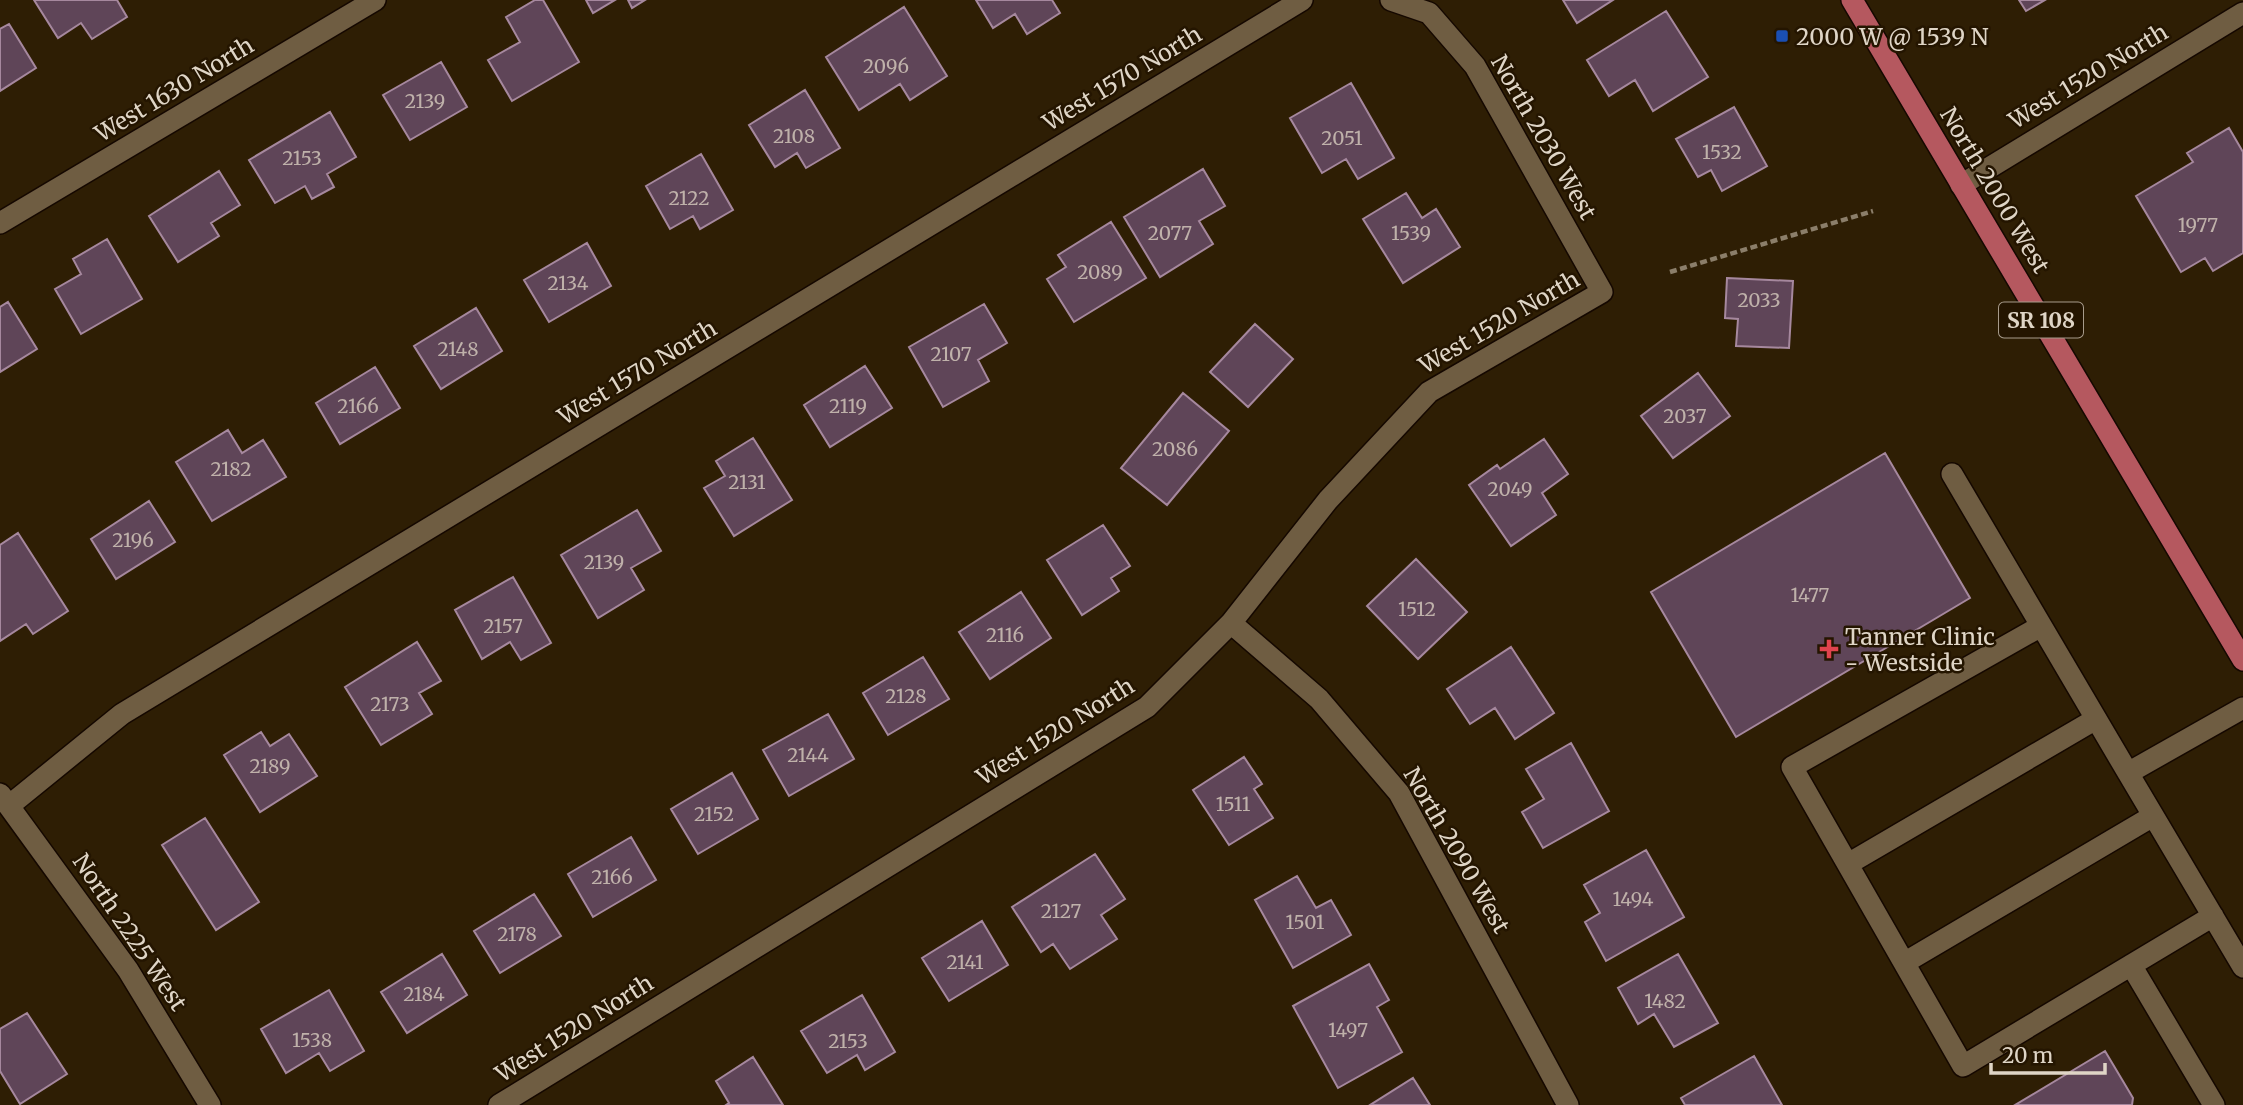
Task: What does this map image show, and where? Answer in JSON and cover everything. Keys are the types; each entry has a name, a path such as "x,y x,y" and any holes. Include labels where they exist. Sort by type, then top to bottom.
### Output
{"main road":[{"name":"North 2000 West","path":"1852,0 2243,660"}],"street":[{"name":"West 1630 North","path":"0,222 352,6 375,0"},
{"name":"West 1570 North","path":"5,799 122,714 1302,0"},
{"name":"North 2030 West","path":"1391,0 1429,13 1475,66 1602,292"},
{"name":"West 1520 North","path":"1961,185 2243,13"},
{"name":"West 1520 North","path":"499,1105 1147,707 1231,624 1328,500 1429,392 1602,292"},
{"path":"1952,474 2243,967"},
{"name":"North 2090 West","path":"1231,624 1319,699 1399,793 1568,1105"},
{"path":"2041,626 1792,767 1963,1066 2213,916"},
{"path":"2128,773 2243,708"},
{"path":"1847,864 2096,719"},
{"name":"North 2225 West","path":"5,799 128,970 210,1105"},
{"path":"1904,963 2153,816"},
{"path":"2132,965 2214,1105"}],"path":[{"path":"1670,272 1873,211"}],"building":[{"path":"34,0 117,0 127,17 92,39 81,23 58,38"},
{"path":"535,0 543,0 579,62 512,101 488,60 520,42 506,17"},
{"path":"586,0 615,0 593,13"},
{"path":"628,0 645,0 632,8"},
{"path":"976,0 1052,0 1060,13 1027,34 1015,14 993,28"},
{"path":"1563,0 1613,0 1577,23"},
{"path":"2019,0 2045,0 2026,11"},
{"path":"904,7 947,76 910,100 900,84 859,110 826,57"},
{"path":"1666,11 1708,77 1653,111 1635,80 1609,96 1587,60"},
{"path":"9,24 36,68 0,91 0,29"},
{"path":"441,62 467,107 410,140 383,95"},
{"path":"1351,83 1394,158 1358,179 1346,159 1322,173 1290,118"},
{"path":"805,90 840,148 806,168 797,153 775,167 749,125"},
{"path":"1734,107 1767,166 1722,191 1711,170 1698,177 1676,139"},
{"path":"330,112 356,157 327,174 334,187 312,199 305,186 275,203 249,160"},
{"path":"2229,128 2243,152 2243,253 2213,271 2205,258 2181,272 2136,196 2193,162 2187,153"},
{"path":"701,154 733,210 700,229 693,216 670,229 646,186"},
{"path":"1203,169 1225,206 1199,221 1213,244 1160,277 1124,217"},
{"path":"219,171 240,205 211,223 219,236 178,262 149,216"},
{"path":"1406,193 1422,218 1436,209 1460,247 1403,283 1363,219"},
{"path":"1111,222 1146,278 1074,322 1047,279 1066,267 1058,255"},
{"path":"107,239 142,299 81,334 55,289 81,274 73,259"},
{"path":"587,243 611,286 549,322 524,280"},
{"path":"1727,278 1793,281 1789,348 1736,346 1738,319 1725,318"},
{"path":"8,302 37,349 0,372 0,307"},
{"path":"984,304 1007,343 978,360 989,381 943,407 909,347"},
{"path":"476,308 502,351 441,389 414,346"},
{"path":"1255,324 1293,359 1248,407 1210,372"},
{"path":"865,366 892,408 830,447 804,405"},
{"path":"375,367 400,408 340,444 316,403"},
{"path":"1698,373 1730,416 1673,458 1641,416"},
{"path":"1183,393 1229,431 1167,505 1121,468"},
{"path":"228,430 242,453 263,440 286,477 212,521 176,462"},
{"path":"753,438 792,500 734,536 704,488 725,476 716,461"},
{"path":"1544,439 1568,474 1542,493 1556,515 1511,546 1469,485 1497,465 1500,469"},
{"path":"1885,453 1970,598 1736,737 1651,592"},
{"path":"149,501 175,542 116,579 91,539"},
{"path":"637,510 661,551 631,568 644,590 598,618 561,555"},
{"path":"1103,525 1130,566 1111,578 1119,591 1082,615 1047,560"},
{"path":"18,533 68,611 33,634 26,624 0,641 0,545"},
{"path":"1416,559 1467,612 1418,659 1367,606"},
{"path":"513,577 551,643 521,660 510,642 482,659 455,610"},
{"path":"1021,592 1051,638 990,679 959,632"},
{"path":"417,642 441,681 419,693 432,714 381,745 345,687"},
{"path":"1511,647 1554,713 1515,739 1495,708 1470,724 1447,689"},
{"path":"923,657 949,699 888,735 863,693"},
{"path":"828,714 854,759 789,796 763,750"},
{"path":"261,732 270,746 289,734 317,776 260,812 224,755"},
{"path":"1571,743 1609,811 1543,848 1522,812 1544,799 1526,769"},
{"path":"1244,757 1262,784 1254,789 1273,818 1229,845 1193,790"},
{"path":"732,773 758,819 698,854 671,809"},
{"path":"205,818 259,902 216,930 162,845"},
{"path":"631,837 656,880 593,917 568,874"},
{"path":"1646,850 1684,917 1606,961 1585,922 1600,913 1584,885"},
{"path":"1095,854 1125,899 1101,915 1117,939 1070,969 1053,944 1041,952 1012,907"},
{"path":"1297,876 1316,908 1331,900 1351,935 1293,968 1255,900"},
{"path":"534,894 561,936 500,973 474,931"},
{"path":"982,921 1008,965 949,1001 922,958"},
{"path":"442,954 467,995 407,1033 381,992"},
{"path":"1678,954 1718,1023 1674,1047 1654,1014 1638,1024 1618,988"},
{"path":"1369,964 1389,1000 1377,1007 1402,1052 1338,1088 1293,1006"},
{"path":"329,990 364,1051 330,1071 319,1053 286,1073 261,1029"},
{"path":"862,995 895,1052 865,1070 857,1055 827,1073 801,1031"},
{"path":"27,1013 67,1074 20,1104 0,1071 0,1029"},
{"path":"2105,1051 2133,1098 2132,1105 2015,1105"},
{"path":"1754,1056 1782,1105 1685,1105 1681,1098"},
{"path":"753,1057 783,1105 726,1105 729,1103 716,1081"},
{"path":"1413,1078 1430,1105 1370,1105"}],"place":[{"name":"2000 W @ 1539 N","path":"1782,36"},
{"name":"Tanner Clinic - Westside","path":"1829,649"}]}
